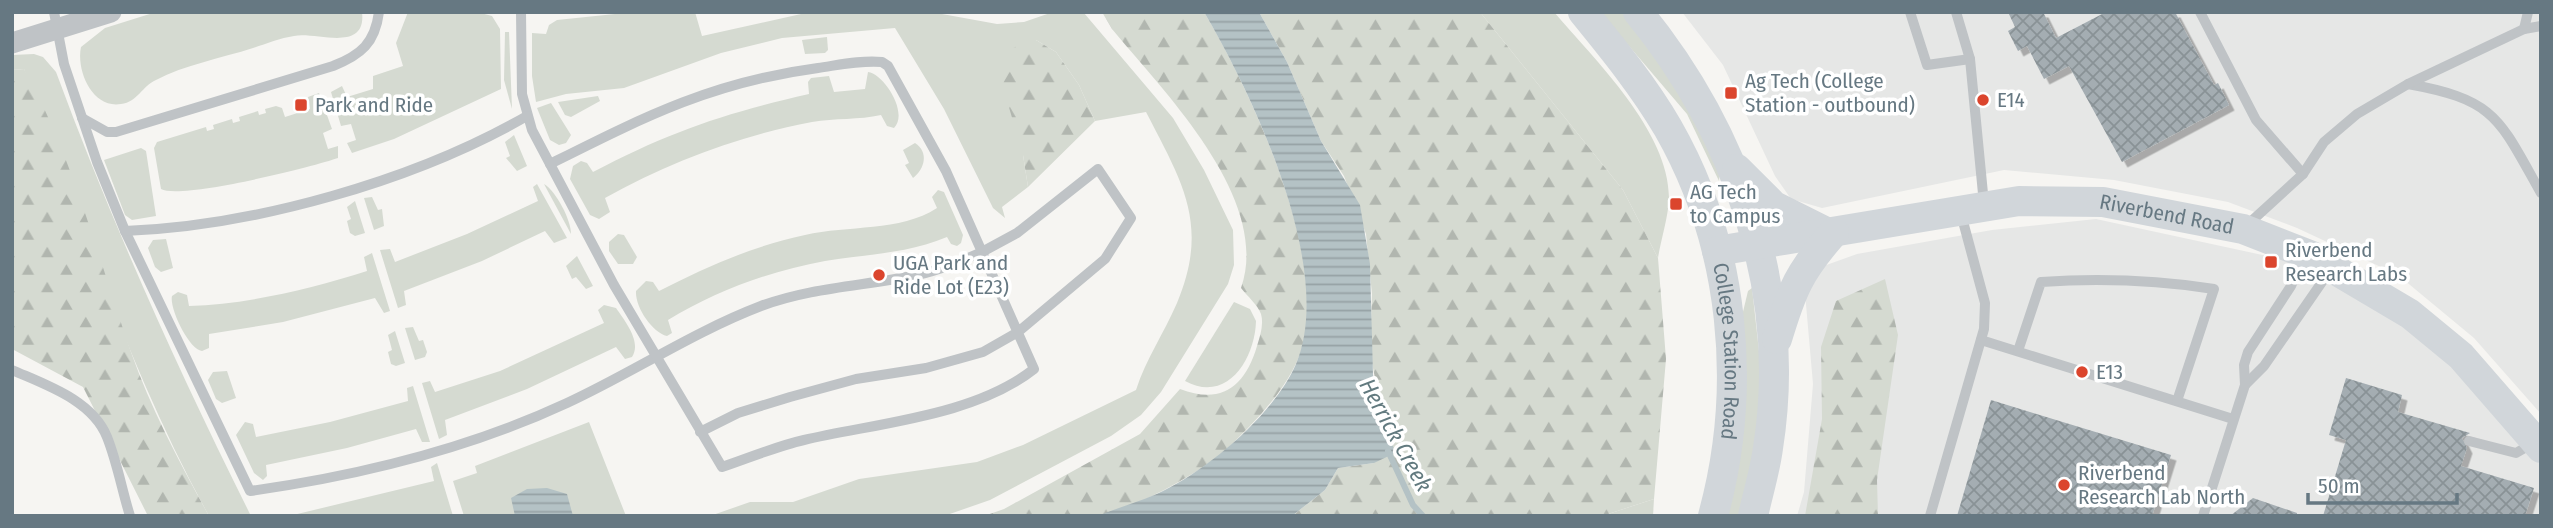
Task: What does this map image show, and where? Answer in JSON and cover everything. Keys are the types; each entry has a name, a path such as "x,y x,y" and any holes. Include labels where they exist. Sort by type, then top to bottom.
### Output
{"main road":[{"name":"College Station Road","path":"1583,12 1644,89 1669,129 1689,169 1717,251 1729,322 1733,414 1726,466 1713,516"},
{"name":"College Station Road","path":"1638,12 1701,100 1732,164 1759,243 1772,356 1768,447 1753,516"},
{"path":"1732,164 1774,206 1831,232 1804,266 1790,297 1772,356"},
{"name":"Riverbend Road","path":"1717,251 2019,201 2103,202 2243,229 2306,253 2410,314 2461,356 2538,444"}],"street":[{"path":"12,43 56,20 111,12"}],"lane":[{"path":"82,118 107,132 116,132 333,66 365,50 372,40 379,12"},
{"path":"521,12 520,71 527,116 550,164 614,285 722,467 800,441 962,405 1016,384 1034,369 946,171 888,66 882,62 792,71 705,92 647,116 550,164"},
{"path":"1910,12 1927,65 1970,58"},
{"path":"1930,516 1981,340 1985,303 1973,209 1970,58 1956,12"},
{"path":"2200,12 2256,120 2303,174"},
{"path":"2524,29 2528,12"},
{"path":"56,20 64,64 125,231 250,491 370,469 494,432 566,404 719,323 784,298 818,290 919,275 982,253 1017,233 1098,169 1131,218 1105,259 1017,332 983,352 926,368 856,379 790,397 738,413 700,432"},
{"path":"2243,229 2303,174 2324,142 2357,114 2408,84 2524,29 2541,26"},
{"path":"2408,84 2448,91 2478,104 2503,126 2541,193"},
{"path":"125,231 264,212 355,190 433,160 527,116"},
{"path":"2203,516 2245,385 2244,365 2248,352 2291,286 2306,253"},
{"path":"2245,385 2264,366 2332,267"},
{"path":"2018,351 2040,282 2098,278 2158,280 2214,289 2177,401"},
{"path":"1981,340 2233,419"},
{"path":"12,370 61,393 84,408 98,422 107,436 130,516"},
{"path":"2469,441 2516,453 2538,444"}],"shaded area":[{"path":"1204,12 1259,12 1287,62 1321,141 1360,205 1370,264 1373,375 1395,453 1374,463 1338,468 1325,490 1292,516 1098,516 1155,495 1181,481 1239,437 1257,420 1286,383 1296,364 1306,325 1305,281 1297,233 1283,184 1245,89"},
{"path":"1682,12 2541,12 2541,414 2474,338 2398,275 2297,228 2228,202 2114,180 2004,170 1822,208 1791,199 1775,176 1723,65"},
{"path":"2096,219 2281,259 2364,298 2443,354 2503,416 2541,466 2541,516 1797,516 1804,492 1813,384 1805,293 1818,268 1857,254 1992,230"},
{"path":"547,488 567,494 573,516 515,516 511,498 527,489"}],"green space":[{"path":"156,12 362,12 361,25 356,33 348,37 303,35 284,38 167,75 151,83 127,103 111,104 102,100 88,86 84,76 81,47 105,28"},
{"path":"408,12 477,12 492,16 500,29 501,89 394,139 352,153 347,143 356,140 351,124 341,126 331,92 342,86 347,97 373,89 373,76 403,66 396,43"},
{"path":"634,12 695,12 702,36 810,12 931,12 997,24 1024,22 1053,12 1084,13 1173,118 1204,170 1233,230 1234,265 1228,284 1161,392 1141,415 1111,436 990,500 944,516 710,516 750,502 793,502 859,479 977,462 1023,445 1136,390 1177,303 1187,275 1191,226 1180,182 1146,112 1095,121 1079,85 1056,52 1036,40 1023,155 1028,187 1002,207 1005,218 993,208 944,109 895,28 782,38 721,53 624,88 566,94 536,102 532,76 532,33 546,34 549,25 557,20"},
{"path":"1102,12 1204,12 1261,125 1293,215 1303,259 1308,300 1305,337 1285,384 1263,412 1227,449 1183,480 1126,508 1095,516 984,516 1004,509 1140,434 1180,389 1208,395 1229,389 1246,372 1260,334 1261,314 1241,288 1246,254 1241,219 1228,184 1184,115 1112,29"},
{"path":"1259,12 1480,12 1623,190 1658,258 1666,359 1654,499 1602,516 1292,516 1325,490 1338,468 1374,463 1379,398 1370,353 1372,294 1366,234 1344,176 1321,141 1287,62"},
{"path":"1480,12 1554,12 1627,98 1657,148 1666,174 1669,199 1658,258 1623,190"},
{"path":"1600,12 1622,12 1671,77 1720,170 1719,181 1687,114"},
{"path":"505,32 509,32 512,109 504,80"},
{"path":"827,37 828,50 825,53 805,54 802,40"},
{"path":"1036,40 1056,52 1079,85 1095,121 1028,187 1023,155 998,70 1007,53"},
{"path":"34,54 43,57 56,72 100,186 148,297 251,516 209,516 155,408 109,296 24,69 12,70 12,55"},
{"path":"24,69 71,172 131,352 148,394 209,516 148,516 83,387 12,349 12,70"},
{"path":"868,72 881,79 893,95 899,113 894,128 887,126 881,115 812,122 732,143 654,173 605,198 610,212 599,219 590,215 570,179 573,166 581,161 587,163 593,172 698,125 809,94 808,82 811,78 829,76 834,92 865,89"},
{"path":"319,93 332,129 323,133 328,149 338,146 338,158 276,175 219,186 193,190 161,189 154,148 157,142 206,127 207,131 214,129 213,125 232,119 233,123 240,121 239,117 258,111 259,115 266,113 265,109 276,106 282,108 285,117 310,109 308,97"},
{"path":"598,96 600,101 571,117 565,115 558,102"},
{"path":"551,103 571,135 566,143 559,145 550,140 537,108"},
{"path":"514,135 527,166 517,171 506,158 510,156 505,142"},
{"path":"915,143 922,151 924,160 913,178 905,165 909,163 903,150"},
{"path":"141,148 146,151 156,216 132,220 125,215 104,160"},
{"path":"537,184 567,238 554,243 545,231 482,261 404,291 406,305 398,308 380,250 390,249 395,262 467,234 538,201 533,187"},
{"path":"544,184 562,206 571,234"},
{"path":"938,190 944,192 963,235 957,246 951,244 947,237 902,250 825,261 764,276 724,291 668,320 672,333 667,336 650,324 638,304 636,291 646,281 653,282 659,291 730,258 767,245 822,232 907,221 937,208 932,197"},
{"path":"372,197 378,210 382,209 384,226 374,230 364,198"},
{"path":"355,201 365,233 355,236 350,233 347,221 351,219 347,207"},
{"path":"618,234 624,235 637,257 633,264 618,264 609,251 609,242"},
{"path":"166,239 173,268 161,272 155,267 148,248 153,240"},
{"path":"372,253 390,311 384,313 375,298 283,322 209,334 209,348 202,351 191,344 174,310 172,296 178,292 187,295 189,306 211,305 279,295 346,278 367,271 364,257"},
{"path":"577,256 593,286 586,289 576,277 572,279 566,266"},
{"path":"1885,279 1898,335 1877,480 1878,516 1805,516 1822,419 1821,347 1836,301"},
{"path":"1752,288 1761,369 1756,443 1741,516 1725,516 1742,316 1748,291"},
{"path":"1234,302 1250,309 1256,321 1250,350 1244,363 1226,382 1214,387 1200,387 1185,381"},
{"path":"604,305 616,308 628,325 635,345 632,357 625,359 616,347 527,389 445,420 447,435 439,439 422,383 430,381 435,392 500,371 604,323 598,310"},
{"path":"413,327 419,341 423,340 427,352 425,357 415,360 405,328"},
{"path":"395,331 405,363 396,366 391,364 388,352 392,350 388,335"},
{"path":"227,371 236,398 222,403 216,399 208,380 213,372"},
{"path":"413,386 430,442 422,442 416,429 347,448 266,465 267,476 263,480 254,473 236,435 245,422 253,424 256,437 330,422 408,401 407,388"},
{"path":"589,422 626,516 464,516 453,481 477,473 475,466"},
{"path":"437,463 453,516 289,516 434,481 431,467"},
{"path":"1654,499 1653,516 1602,516"}],"building":[{"path":"2008,12 2043,12 2056,38 2106,12 2175,12 2214,85 2218,83 2229,105 2122,162 2069,66 2044,79 2027,46 2018,51 2008,31 2015,27"},
{"path":"2346,378 2402,395 2398,412 2470,433 2462,438 2467,448 2461,466 2534,488 2525,516 2323,516 2346,440 2329,435"},
{"name":"Riverbend Research Lab North","path":"1991,400 2171,455 2152,516 1957,516"},
{"path":"2253,498 2297,513 2297,516 2230,516"}],"waterway":[{"name":"Herrick Creek","path":"1388,451 1413,505 1423,516"}],"place":[{"name":"Ag Tech (College Station - outbound)","path":"1731,93"},
{"name":"E14","path":"1983,100"},
{"name":"Park and Ride","path":"301,105"},
{"name":"AG Tech to Campus","path":"1676,204"},
{"name":"Riverbend Research Labs","path":"2271,262"},
{"name":"UGA Park and Ride Lot (E23)","path":"879,275"},
{"name":"E13","path":"2082,372"},
{"name":"Riverbend Research Lab North","path":"2064,485"}]}
